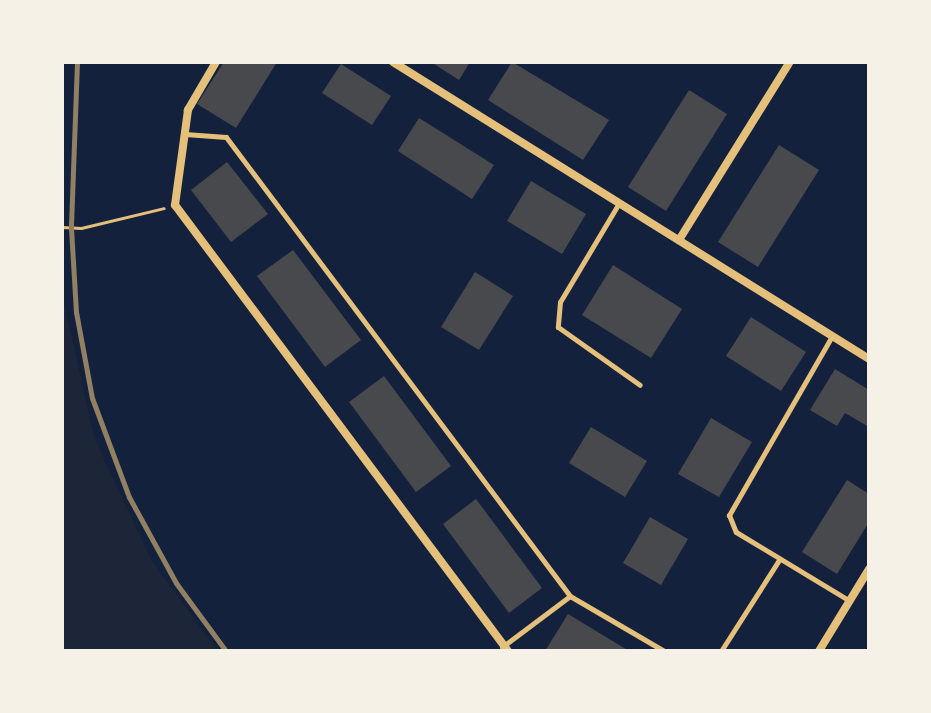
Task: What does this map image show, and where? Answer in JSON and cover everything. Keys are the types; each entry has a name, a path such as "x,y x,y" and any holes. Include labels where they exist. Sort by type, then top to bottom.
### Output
{"street":[{"path":"216,62 188,110 175,205 505,649"},
{"path":"393,62 869,359"},
{"path":"679,240 790,62"},
{"path":"819,651 869,569"}],"lane":[{"path":"185,134 226,137 570,596 664,651"},
{"path":"619,203 560,302 558,327 640,385"},
{"path":"832,336 729,515 736,532 850,601"},
{"path":"721,651 779,560"},
{"path":"505,649 570,596"}],"path":[{"path":"62,227 81,228 175,205"}],"shaded area":[{"path":"62,294 94,437 151,560 218,651 62,651"}],"building":[{"path":"224,62 277,62 236,128 197,104"},
{"path":"431,62 470,62 459,80"},
{"path":"512,62 609,120 583,160 488,100"},
{"path":"341,64 391,96 372,125 322,93"},
{"path":"689,90 727,114 666,211 628,187"},
{"path":"419,118 494,165 472,199 398,151"},
{"path":"779,145 819,170 758,267 718,242"},
{"path":"227,162 268,214 231,242 191,190"},
{"path":"531,181 586,214 562,254 507,221"},
{"path":"293,250 361,340 325,367 257,276"},
{"path":"613,265 682,309 651,358 582,315"},
{"path":"475,272 513,296 479,350 441,327"},
{"path":"751,317 806,352 781,391 726,356"},
{"path":"835,369 869,390 869,427 845,413 837,426 810,410"},
{"path":"384,376 451,466 416,492 349,402"},
{"path":"711,418 752,442 719,497 678,474"},
{"path":"591,427 647,461 625,497 569,463"},
{"path":"847,480 869,494 869,522 837,574 802,552"},
{"path":"476,499 542,588 509,613 443,524"},
{"path":"650,517 688,539 661,585 623,563"},
{"path":"568,614 629,651 545,651"}],"railway":[{"path":"77,62 71,228 76,312 92,398 129,497 176,583 226,651"}]}
